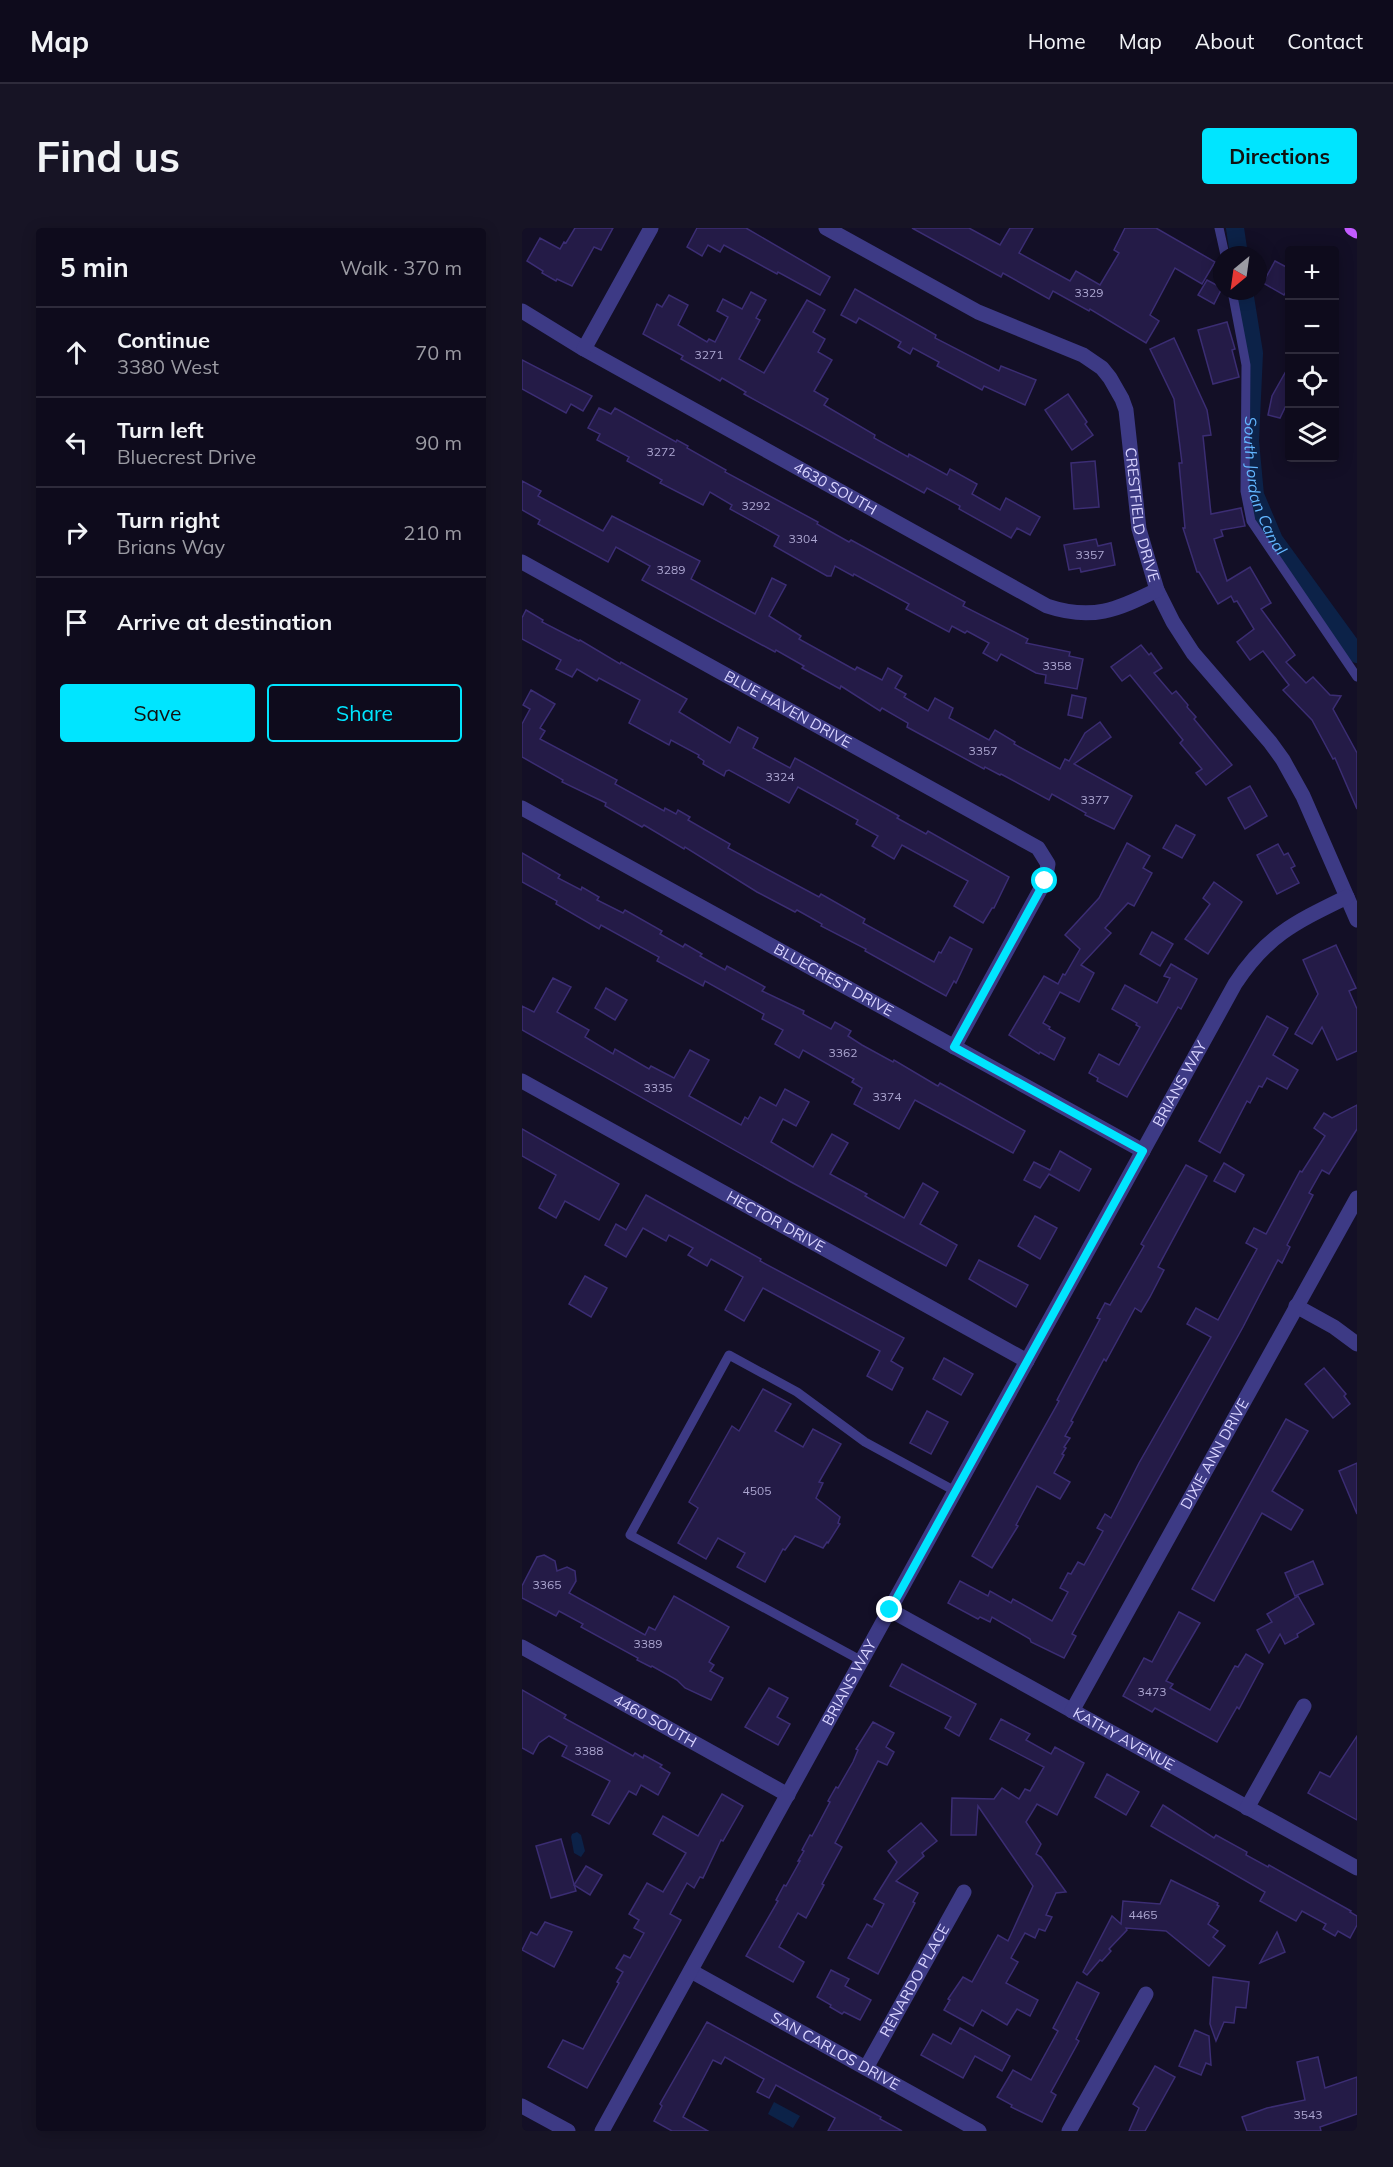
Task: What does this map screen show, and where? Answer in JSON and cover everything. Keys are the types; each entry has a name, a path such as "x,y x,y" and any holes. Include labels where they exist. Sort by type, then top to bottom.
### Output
{"main road":[{"path":"1352,228 1357,231"}],"street":[{"path":"584,349 651,228"},
{"name":"CRESTFIELD DRIVE","path":"826,228 978,312 1073,350 1102,368 1117,388 1126,410 1139,529 1157,590 1173,622 1193,653 1282,759 1303,796 1357,920"},
{"name":"4630 SOUTH","path":"522,311 584,349 1047,606 1075,613 1100,613 1123,606 1157,590"},
{"name":"BLUE HAVEN DRIVE","path":"522,562 1038,848 1048,864 1041,889 954,1047"},
{"name":"BLUECREST DRIVE","path":"522,808 1143,1151"},
{"name":"BRIANS WAY","path":"603,2131 1235,984 1268,943 1286,929 1347,897"},
{"name":"HECTOR DRIVE","path":"522,1081 1028,1361"},
{"name":"DIXIE ANN DRIVE","path":"1072,1711 1357,1198"},
{"path":"1296,1306 1334,1327 1357,1344"},
{"name":"KATHY AVENUE","path":"890,1610 1357,1868"},
{"name":"4460 SOUTH","path":"522,1647 788,1795"},
{"path":"1247,1808 1304,1706"},
{"name":"RENARDO PLACE","path":"866,2068 964,1892"},
{"name":"SAN CARLOS DRIVE","path":"691,1971 979,2131"},
{"path":"1069,2131 1146,1994"},
{"path":"522,2106 567,2131"}],"lane":[{"path":"1219,228 1223,246"},
{"path":"1234,300 1246,365 1245,491 1251,521 1357,677"},
{"path":"862,1661 630,1535 729,1355 797,1392 865,1442 955,1491"}],"water":[{"path":"577,1832 581,1835 585,1851 581,1857 574,1853 571,1837"},
{"path":"774,2102 800,2116 793,2128 768,2114"}],"building":[{"path":"575,228 613,228 601,250 594,247 572,286 557,279 556,281 527,261 540,238 560,249"},
{"path":"697,228 746,228 830,277 820,295 724,245 720,252 708,245 702,256 687,247"},
{"path":"912,228 969,228 1000,245 1010,228 1033,228 1019,253 1070,281 1076,271 1100,285 1119,253 1114,250 1125,228 1156,228 1213,261 1213,265 1202,284 1175,268 1150,315 1159,321 1146,343 1090,309 1089,311 1053,291 1049,299 1003,273 1001,277"},
{"path":"1275,261 1285,266 1284,295 1267,285 1267,276"},
{"path":"1207,280 1213,283 1213,300 1216,300 1214,304 1198,295"},
{"path":"855,289 936,335 935,338 999,371 1001,366 1036,380 1025,405 984,386 982,390 937,366 939,362 913,348 910,354 898,347 901,342 859,318 856,323 841,315"},
{"path":"751,292 766,300 756,318 760,320 739,359 764,373 807,300 825,310 813,332 825,339 818,352 832,360 814,391 828,399 824,405 908,457 909,454 947,475 950,469 977,484 972,494 1000,510 1006,498 1040,517 1030,535 1017,528 1011,538 927,488 924,493 744,394 746,392 722,378 720,381 681,359 683,356 643,334 657,304 662,307 669,295 688,305 678,325 707,342 709,339 715,342 728,317 717,311 723,299 742,309"},
{"path":"1227,322 1235,349 1232,350 1239,377 1213,384 1198,330"},
{"path":"1174,338 1207,410 1211,435 1203,436 1211,514 1241,508 1245,526 1221,530 1223,536 1214,539 1227,581 1250,567 1271,603 1261,609 1295,655 1286,662 1306,683 1313,677 1330,695 1341,696 1333,709 1357,753 1357,809 1335,758 1333,759 1312,720 1283,690 1289,685 1263,651 1250,660 1237,642 1254,629 1237,601 1234,602 1231,596 1218,604 1197,572 1183,528 1185,528 1179,463 1182,463 1174,399 1150,349"},
{"path":"522,360 592,396 583,411 571,404 566,413 522,389"},
{"path":"1285,373 1285,408 1280,418 1268,415 1272,396"},
{"path":"1068,394 1093,435 1072,450 1045,410"},
{"path":"599,408 611,414 615,408 676,442 677,440 688,446 687,448 726,470 725,472 818,522 817,524 965,602 963,606 1028,639 1026,643 1070,652 1069,656 1083,659 1077,689 1045,683 1046,675 1036,673 1001,654 997,661 983,653 989,643 952,626 949,632 906,609 909,604 854,574 853,576 835,566 831,576 827,576 774,546 779,536 730,509 732,505 710,492 703,505 660,483 662,480 627,461 629,457 597,440 600,434 588,428"},
{"path":"1095,461 1099,507 1074,509 1071,463"},
{"path":"522,481 541,491 538,496 603,531 612,516 700,561 691,579 755,614 772,578 786,585 769,616 801,636 799,639 855,670 857,667 882,680 888,668 902,676 895,688 906,694 904,697 928,711 935,698 953,708 949,718 989,740 995,730 1015,742 1014,744 1060,769 1065,759 1069,761 1085,733 1100,722 1111,737 1074,764 1132,796 1114,829 1085,815 1086,813 1052,794 1049,800 1001,774 985,767 984,769 907,727 908,723 882,708 880,711 841,686 840,689 802,668 804,666 776,650 775,652 642,580 650,566 616,547 608,562 538,524 540,520 522,510"},
{"path":"1096,539 1098,546 1111,543 1115,565 1081,572 1080,568 1069,570 1064,545"},
{"path":"526,610 543,620 542,622 580,640 687,699 679,712 730,743 738,727 758,738 753,748 790,768 795,758 899,816 897,818 926,834 928,831 1009,877 994,908 983,923 954,906 968,881 902,845 894,859 872,846 878,836 856,824 858,820 798,787 789,803 729,770 724,776 703,764 704,761 698,757 699,755 671,740 669,745 629,723 640,700 599,678 597,681 577,669 572,677 556,669 561,660 522,639 522,618"},
{"path":"1141,645 1149,655 1151,653 1162,668 1154,673 1172,694 1176,691 1188,705 1187,707 1196,717 1194,719 1232,765 1206,785 1196,773 1202,769 1180,743 1183,740 1130,675 1122,681 1111,667"},
{"path":"531,690 555,704 540,728 545,731 540,739 617,780 615,784 664,811 665,808 676,814 678,810 690,817 688,820 730,844 728,848 819,897 821,894 865,919 863,923 934,962 950,937 972,949 956,983 954,981 946,996 865,951 866,949 821,926 822,924 797,910 795,912 757,892 685,847 684,849 644,825 642,827 605,806 606,803 562,782 563,780 522,757 522,724 530,709 523,705"},
{"path":"1072,695 1086,698 1082,718 1068,715"},
{"path":"1250,786 1267,816 1245,829 1228,798"},
{"path":"1176,825 1195,835 1182,858 1163,848"},
{"path":"1127,843 1150,856 1143,868 1152,873 1134,906 1128,903 1105,928 1111,933 1081,965 1094,973 1079,1002 1060,992 1043,1023 1065,1038 1054,1060 1040,1052 1039,1054 1009,1035 1044,976 1058,984 1063,974 1065,975 1080,949 1065,935 1099,898"},
{"path":"1278,844 1284,855 1288,853 1295,866 1291,868 1299,883 1277,894 1257,855"},
{"path":"522,853 560,875 558,878 581,890 582,887 599,897 597,900 623,913 625,910 662,931 660,934 683,947 685,944 702,954 700,956 725,970 727,966 765,987 762,991 804,1011 803,1014 831,1029 835,1022 851,1031 848,1036 862,1045 893,1062 894,1060 938,1086 940,1083 1025,1131 1013,1153 915,1100 899,1129 854,1104 862,1088 852,1082 854,1079 803,1050 799,1058 775,1044 783,1030 762,1019 764,1014 705,981 703,986 657,961 659,957 601,925 599,929 556,904 557,901 522,882"},
{"path":"1214,882 1242,902 1208,954 1185,939 1210,904 1203,898"},
{"path":"1152,932 1173,944 1160,966 1140,954"},
{"path":"1336,945 1356,988 1349,991 1357,1009 1357,1051 1337,1060 1322,1027 1312,1044 1295,1034 1318,994 1303,960"},
{"path":"1171,964 1197,979 1181,1009 1178,1007 1127,1097 1097,1081 1098,1078 1089,1073 1099,1054 1119,1065 1140,1027 1112,1009 1125,985 1157,1003 1170,978 1164,976"},
{"path":"553,978 571,987 557,1012 589,1030 585,1037 613,1054 615,1049 649,1069 651,1066 674,1078 690,1050 709,1060 689,1096 741,1125 745,1117 748,1119 760,1097 776,1106 785,1089 809,1102 796,1126 783,1119 771,1142 813,1167 832,1134 848,1143 830,1174 904,1218 923,1183 938,1192 920,1224 957,1245 946,1266 791,1182 522,1030 522,1006 534,1012"},
{"path":"606,988 627,1000 615,1020 595,1008"},
{"path":"1267,1016 1288,1028 1273,1055 1298,1070 1287,1089 1267,1078 1262,1087 1259,1086 1250,1103 1247,1101 1220,1153 1199,1141"},
{"path":"1357,1105 1357,1129 1329,1174 1322,1170 1309,1193 1313,1195 1287,1245 1290,1247 1282,1263 1278,1260 1072,1634 1076,1636 1064,1658 1031,1642 1030,1639 992,1617 990,1622 980,1617 978,1619 948,1603 960,1581 988,1596 990,1591 1011,1603 1013,1599 1052,1621 1068,1592 1060,1588 1068,1573 1071,1574 1078,1562 1084,1565 1103,1531 1097,1528 1105,1514 1111,1518 1139,1463 1211,1337 1187,1324 1196,1308 1218,1320 1257,1249 1246,1243 1254,1228 1266,1234 1300,1171 1302,1172 1325,1136 1314,1128 1324,1113 1332,1118"},
{"path":"522,1129 619,1184 599,1220 565,1201 556,1218 539,1208 556,1175 522,1156"},
{"path":"1060,1151 1091,1169 1079,1191 1049,1174 1040,1188 1024,1180 1034,1162 1050,1170"},
{"path":"1224,1163 1244,1175 1235,1192 1214,1181"},
{"path":"1186,1165 1207,1176 1158,1267 1164,1270 1150,1297 1141,1312 1135,1308 1106,1361 1104,1359 1071,1421 1073,1422 1065,1436 1070,1438 1054,1473 1070,1482 1060,1499 1037,1486 1016,1525 1018,1526 992,1568 972,1556 1059,1401 1057,1400 1100,1319 1097,1318 1105,1303 1110,1305 1144,1246 1141,1244"},
{"path":"646,1195 761,1259 760,1261 904,1338 891,1361 903,1368 892,1390 867,1376 880,1351 763,1288 744,1321 725,1310 743,1277 711,1259 707,1266 688,1255 693,1248 669,1235 666,1241 643,1228 626,1257 605,1245 616,1224 626,1230"},
{"path":"1035,1216 1057,1228 1040,1259 1018,1246"},
{"path":"979,1260 1028,1285 1016,1307 969,1279"},
{"path":"585,1276 607,1288 591,1317 569,1304"},
{"path":"944,1358 973,1374 961,1395 933,1379"},
{"path":"1324,1368 1346,1394 1344,1396 1350,1404 1333,1418 1305,1384"},
{"path":"763,1389 791,1404 775,1431 803,1447 813,1429 841,1444 819,1482 823,1483 816,1498 840,1517 838,1523 840,1524 823,1548 795,1536 785,1550 783,1549 765,1582 737,1567 745,1553 718,1538 706,1559 678,1543 698,1508 689,1502 732,1426 739,1431"},
{"path":"927,1411 948,1422 931,1454 910,1443"},
{"path":"1286,1419 1308,1431 1272,1491 1303,1510 1291,1530 1262,1513 1214,1601 1192,1589"},
{"path":"1357,1463 1357,1514 1339,1471"},
{"path":"544,1555 555,1561 557,1571 567,1567 575,1571 576,1581 569,1593 645,1635 649,1627 655,1630 674,1596 729,1627 709,1662 714,1665 710,1671 723,1678 711,1700 685,1688 677,1680 652,1666 637,1660 638,1658 581,1627 583,1624 559,1611 556,1616 522,1598 522,1586 537,1557"},
{"path":"1313,1561 1323,1584 1295,1596 1285,1573"},
{"path":"1298,1596 1314,1624 1285,1644 1280,1634 1269,1653 1257,1630 1272,1622 1267,1614"},
{"path":"1179,1612 1200,1623 1166,1681 1173,1684 1170,1688 1210,1710 1235,1666 1238,1667 1246,1654 1263,1664 1239,1709 1237,1707 1217,1742 1155,1708 1152,1712 1123,1696 1144,1658 1152,1662"},
{"path":"902,1664 976,1704 959,1736 945,1728 951,1717 890,1686"},
{"path":"769,1688 788,1698 777,1717 790,1724 778,1745 745,1727"},
{"path":"522,1690 566,1715 564,1718 633,1756 635,1753 643,1758 644,1755 662,1765 660,1767 670,1773 658,1795 641,1785 636,1795 629,1791 609,1824 592,1815 610,1781 562,1756 567,1746 549,1736 539,1743 533,1754 522,1748"},
{"path":"1001,1719 1030,1734 1026,1740 1051,1754 1055,1747 1084,1763 1057,1815 1037,1804 1026,1822 1041,1844 1036,1854 1041,1857 1066,1892 1056,1893 1046,1915 1052,1917 1045,1931 1039,1929 1035,1938 1025,1933 1011,1958 1018,1962 1006,1983 1038,2000 1030,2016 1017,2009 1007,2025 982,2010 973,2026 944,2010 950,2000 948,1999 963,1977 972,1982 998,1935 1008,1941 1033,1886 978,1806 976,1835 951,1835 952,1798 994,1799 1002,1788 1019,1799 1025,1789 1030,1791 1044,1767 990,1739"},
{"path":"873,1722 894,1733 886,1747 894,1752 887,1765 878,1761 835,1843 842,1847 822,1884 824,1885 806,1918 798,1913 779,1947 804,1962 793,1982 746,1956 778,1901 776,1900 784,1885 786,1886 800,1861 798,1861 804,1851 802,1850 810,1835 812,1836 830,1802 828,1801 853,1762 858,1750 856,1749"},
{"path":"1357,1736 1357,1820 1308,1793 1320,1772 1330,1777"},
{"path":"1107,1774 1139,1792 1126,1815 1095,1797"},
{"path":"722,1794 743,1806 723,1841 721,1840 703,1878 700,1877 694,1888 687,1883 670,1914 681,1920 587,2088 548,2067 563,2040 583,2049 619,1983 617,1982 623,1972 616,1968 624,1955 630,1958 644,1933 634,1928 639,1920 629,1914 647,1883 663,1892 686,1853 653,1834 663,1816 698,1836"},
{"path":"1163,1805 1214,1838 1216,1835 1247,1852 1246,1855 1268,1867 1269,1865 1351,1911 1357,1916 1357,1925 1350,1938 1338,1931 1335,1936 1323,1929 1326,1924 1302,1911 1296,1921 1260,1901 1265,1892 1151,1826"},
{"path":"921,1823 937,1841 922,1853 924,1856 896,1881 918,1893 878,1974 848,1958 867,1924 872,1927 884,1904 874,1899 897,1862 888,1851"},
{"path":"561,1839 576,1891 551,1898 536,1846"},
{"path":"586,1866 602,1875 590,1895 574,1885"},
{"path":"1171,1880 1218,1903 1219,1906 1208,1924 1218,1931 1213,1937 1225,1946 1209,1966 1166,1931 1126,1928 1127,1930 1109,1949 1111,1951 1102,1961 1100,1960 1087,1975 1083,1972 1112,1916 1121,1924 1123,1901 1160,1904"},
{"path":"545,1922 572,1932 554,1967 522,1950 531,1932 537,1935"},
{"path":"1277,1932 1285,1952 1260,1963"},
{"path":"831,1970 849,1979 845,1986 871,2000 860,2020 844,2012 842,2014 817,1997"},
{"path":"1213,1977 1249,1982 1246,2008 1236,2007 1234,2023 1224,2022 1216,2041 1210,2024"},
{"path":"1077,1982 1099,1993 1076,2039 1079,2041 1051,2092 1056,2095 1042,2122 1011,2107 1012,2105 997,2097 1013,2070 1031,2080 1058,2031 1053,2028"},
{"path":"707,2022 881,2117 880,2119 902,2131 828,2131 835,2118 776,2085 769,2098 757,2092 764,2079 725,2057 721,2064 713,2060 683,2117 708,2131 672,2131 654,2121 662,2106 660,2104"},
{"path":"960,2028 1010,2056 1002,2071 975,2056 963,2078 921,2055 933,2034 951,2044"},
{"path":"1195,2030 1209,2036 1211,2065 1206,2063 1201,2075 1179,2066"},
{"path":"1318,2057 1325,2088 1357,2077 1357,2114 1320,2127 1321,2131 1247,2131 1242,2117 1267,2108 1305,2100 1297,2062"},
{"path":"1155,2066 1175,2077 1145,2131 1129,2131 1139,2108 1133,2104"}],"waterway":[{"name":"South Jordan Canal","path":"1235,228 1238,246"},
{"name":"South Jordan Canal","path":"1245,300 1254,353 1250,441 1255,495 1274,540 1357,654"}],"route":[{"path":"890,1610 1143,1151 954,1047 1045,881"}]}
